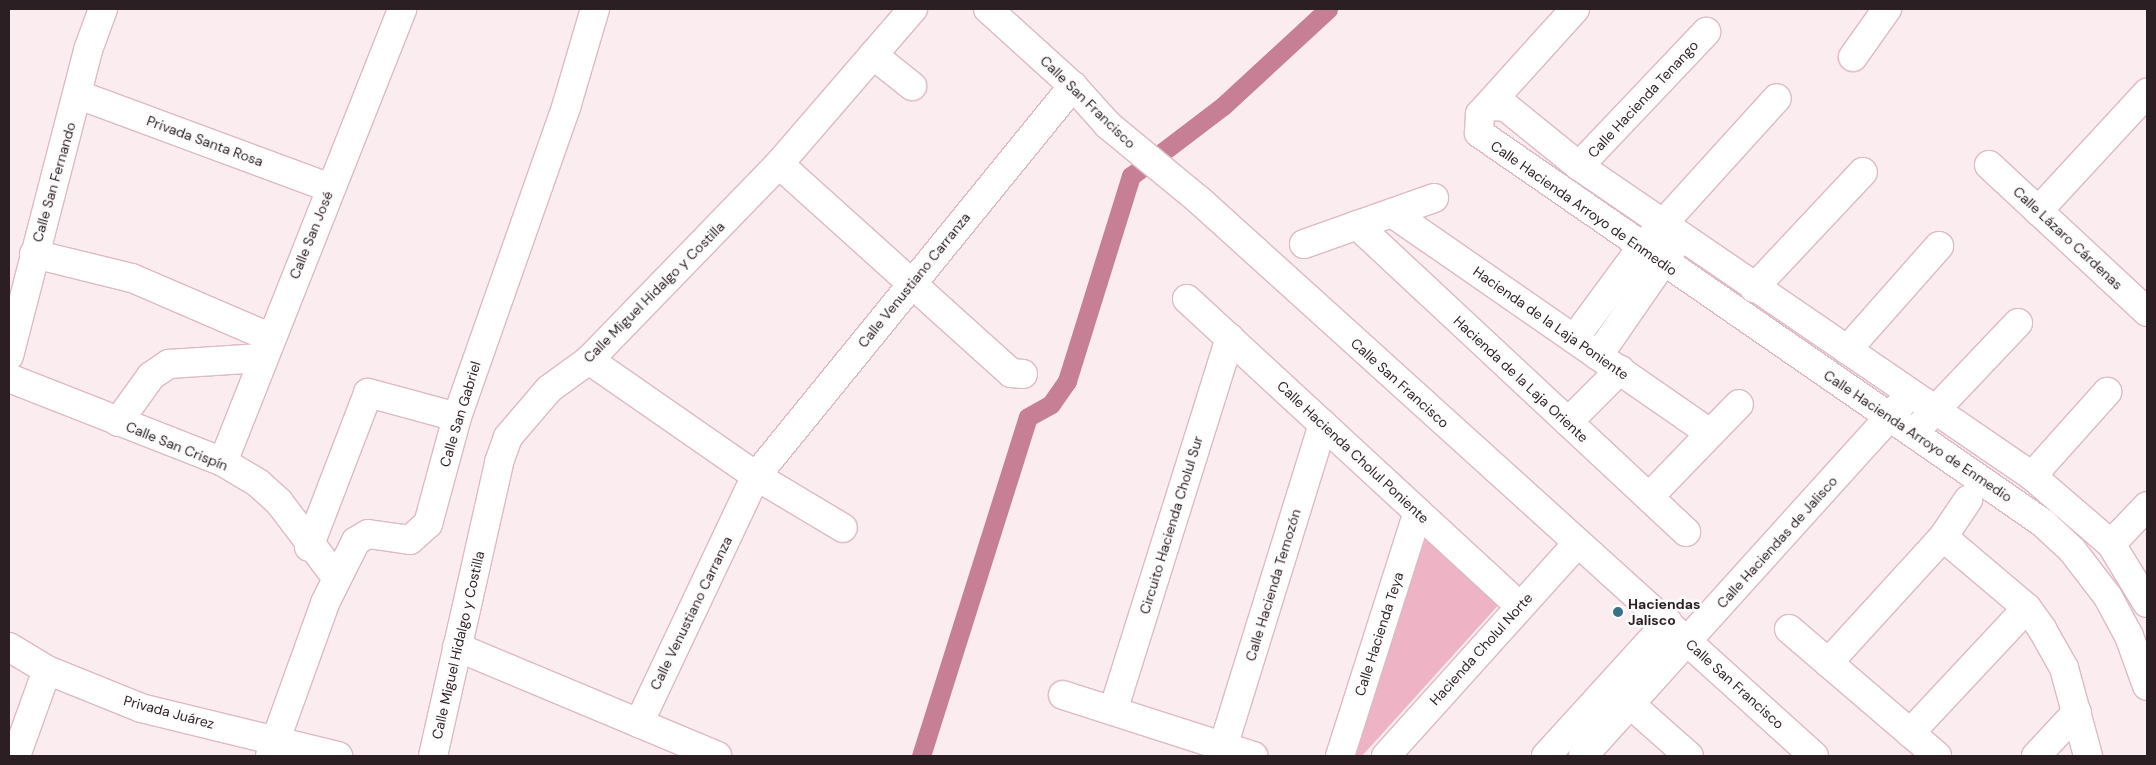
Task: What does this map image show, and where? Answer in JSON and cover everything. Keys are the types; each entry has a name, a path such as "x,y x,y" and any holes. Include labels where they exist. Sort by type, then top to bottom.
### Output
{"street":[{"name":"Calle San Fernando","path":"9,356 24,263 79,95 88,50 104,9"},
{"name":"Calle San José","path":"222,462 265,347 402,9"},
{"name":"Calle San Gabriel","path":"273,748 336,577 356,541 368,534 410,540 421,534 428,524 457,417 567,104 595,9"},
{"name":"Calle Miguel Hidalgo y Costilla","path":"433,756 457,647 508,437 549,389 589,360 779,164 913,9"},
{"name":"Calle San Francisco","path":"988,9 1073,86 1132,145 1167,174 1578,544 1668,622 1814,756"},
{"path":"1489,106 1574,9"},
{"path":"1853,57 1887,9"},
{"name":"Calle Hacienda Tenango","path":"1579,166 1706,32"},
{"path":"873,55 912,86"},
{"name":"Calle Venustiano Carranza","path":"639,723 756,476 1073,86"},
{"path":"2038,211 2147,94"},
{"name":"Privada Santa Rosa","path":"79,95 330,188"},
{"path":"1574,338 1673,231 1777,98"},
{"path":"1489,106 1506,108 1579,166 1754,288 2032,476 2111,544 2147,603"},
{"name":"Calle Hacienda Arroyo de Enmedio","path":"1489,106 1478,124 1487,141 1914,432 2043,523 2072,550 2108,597 2129,636 2147,686"},
{"path":"779,164 1011,373 1023,374"},
{"name":"Calle Lázaro Cárdenas","path":"1989,165 2038,211 2143,299"},
{"path":"1754,288 1863,172"},
{"path":"1304,244 1434,198"},
{"name":"Hacienda de la Laja Poniente","path":"1392,213 1710,433"},
{"name":"Hacienda de la Laja Oriente","path":"1357,225 1686,532"},
{"path":"1847,350 1939,246"},
{"path":"1568,422 1609,363 1652,255"},
{"path":"24,263 132,278 265,347"},
{"name":"Calle Hacienda Cholul Poniente","path":"1187,299 1520,606"},
{"path":"1914,432 2018,323"},
{"name":"Circuito Hacienda Cholul Sur","path":"1113,711 1230,338"},
{"path":"118,422 151,376 169,364 265,347"},
{"path":"589,360 756,476 843,528"},
{"name":"Calle San Crispín","path":"9,378 222,462 258,483 280,502 309,547 336,577"},
{"path":"2032,476 2107,392"},
{"path":"309,547 368,393 457,417"},
{"name":"Calle Haciendas de Jalisco","path":"1583,756 1910,393"},
{"path":"1649,497 1739,404"},
{"name":"Calle Hacienda Temozón","path":"1223,747 1323,424"},
{"path":"1828,663 1943,537 1968,500"},
{"path":"2111,544 2147,506"},
{"name":"Calle Hacienda Teya","path":"1340,756 1418,512"},
{"path":"1943,537 2027,608 2064,668 2088,756"},
{"name":"Hacienda Cholul Norte","path":"1386,756 1578,544"},
{"path":"1910,733 2027,608"},
{"path":"1546,756 1668,622"},
{"path":"1789,629 1937,756"},
{"name":"Privada Juárez","path":"9,647 47,670 141,708 273,748 338,756"},
{"path":"457,647 717,756"},
{"path":"16,756 47,670"},
{"path":"1063,695 1253,756"},
{"path":"1629,703 1689,756"},
{"path":"2036,756 2077,712"}],"shaded area":[{"path":"1421,531 1502,601 1362,756 1347,756"}],"waterway":[{"path":"921,756 1028,417 1051,404 1067,381 1131,176 1223,106 1328,9"}],"place":[{"name":"Haciendas Jalisco","path":"1618,612"}]}
